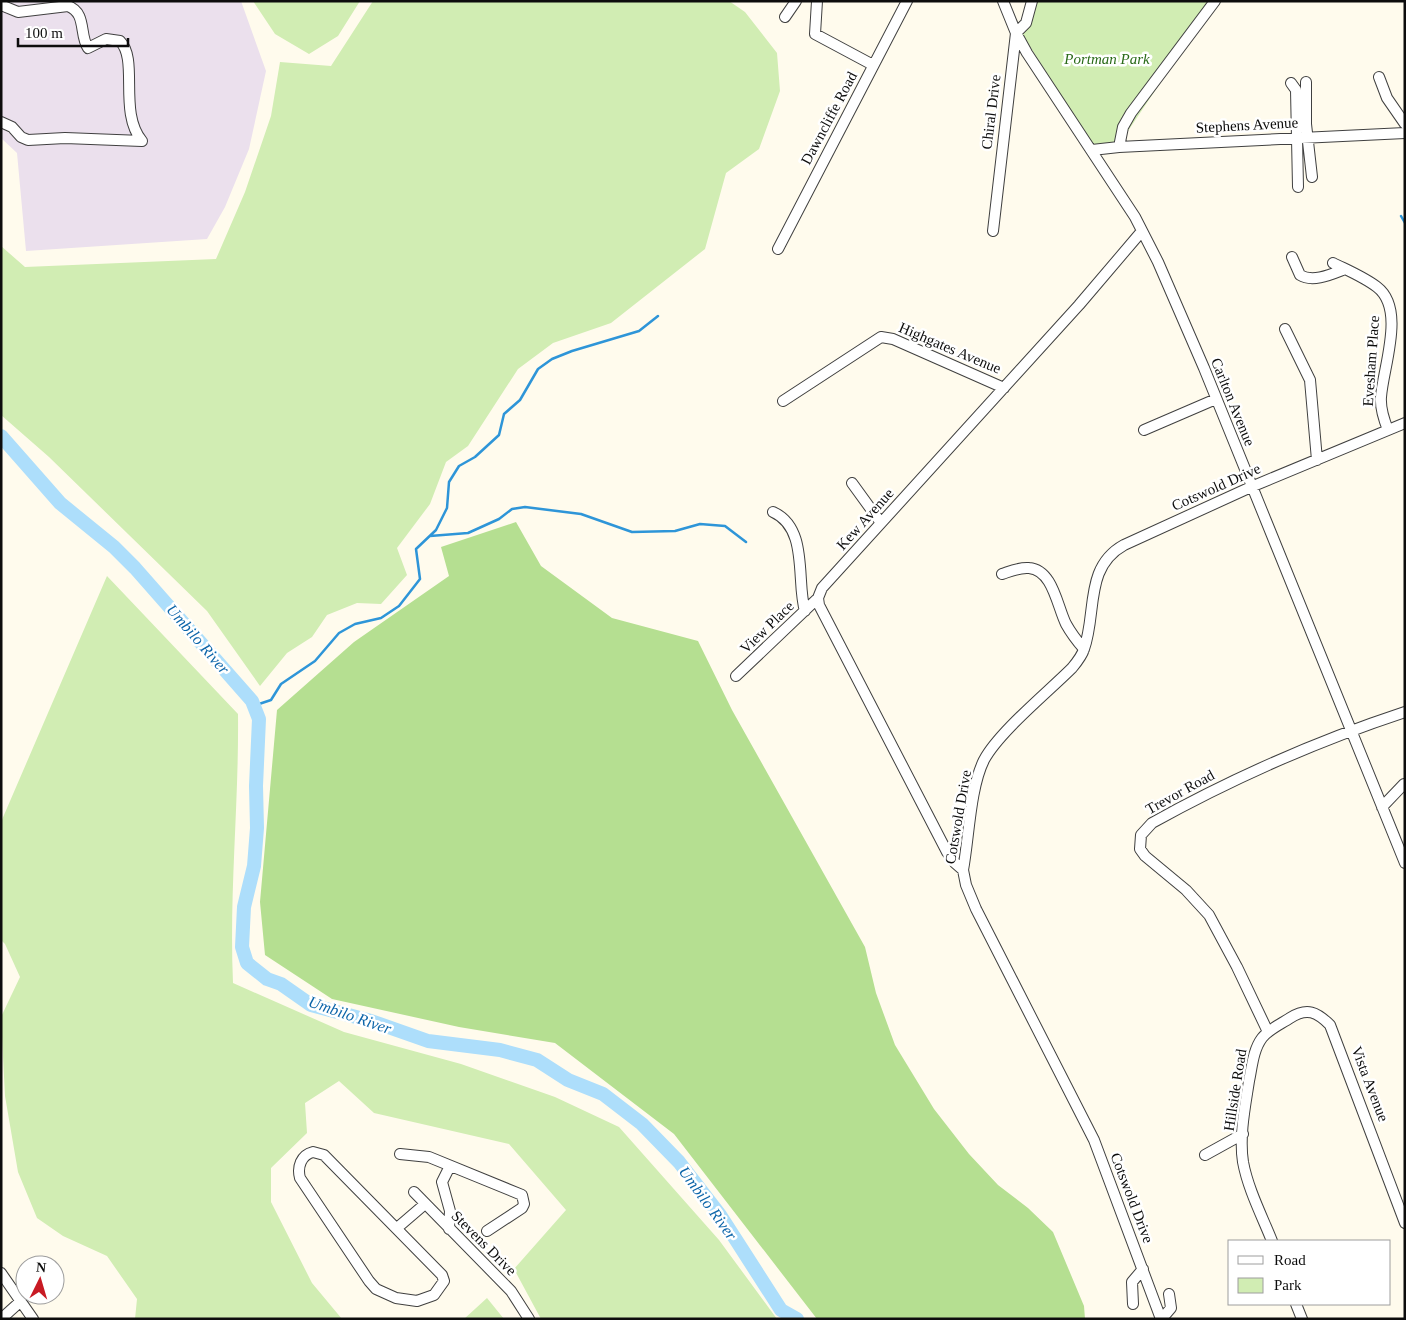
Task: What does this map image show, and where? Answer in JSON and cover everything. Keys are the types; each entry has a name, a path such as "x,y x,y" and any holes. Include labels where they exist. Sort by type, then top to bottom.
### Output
{"street":[{"path":"785,17 796,1"},
{"path":"818,1 815,34 873,65"},
{"name":"Dawncliffe Road","path":"778,249 907,1"},
{"name":"Carlton Avenue","path":"1003,1 1016,33 1142,231 1216,399 1405,863"},
{"name":"Chiral Drive","path":"993,231 1016,33 1026,23 1032,1"},
{"path":"1120,147 1123,127 1131,112 1215,1"},
{"path":"1,5 18,12 61,6 73,8 80,16 86,45 91,48 111,38 124,45 127,56 130,93 129,113 133,127 142,141 65,138 28,140 21,137 12,127 1,122"},
{"path":"1379,77 1387,98 1405,124"},
{"path":"1306,82 1312,177"},
{"path":"1291,83 1296,90 1298,187"},
{"name":"Stephens Avenue","path":"1092,150 1405,133"},
{"name":"Kew Avenue","path":"818,598 822,588 1004,388 1142,231"},
{"path":"1292,257 1300,275 1308,278 1321,277 1345,269"},
{"name":"Evesham Place","path":"1333,262 1377,286 1386,296 1389,305 1390,347 1381,396 1382,416 1388,430"},
{"path":"1285,329 1310,380 1317,460"},
{"name":"Highgates Avenue","path":"782,401 881,337 893,339 1004,388"},
{"path":"1144,430 1216,399"},
{"name":"Cotswold Drive","path":"1160,1317 1094,1140 976,909 966,884 963,870 978,777 984,760 995,744 1072,668 1084,649 1094,588 1110,555 1124,545 1251,487 1405,423"},
{"path":"852,483 881,524"},
{"path":"773,512 784,519 795,540 803,584 800,594 805,611"},
{"path":"1002,574 1021,568 1030,568 1042,572 1047,579 1066,623 1084,649"},
{"path":"818,598 819,605 947,852 954,863 963,870"},
{"name":"View Place","path":"736,676 818,598"},
{"name":"Trevor Road","path":"1268,1032 1238,967 1209,915 1186,890 1145,856 1140,849 1141,835 1152,823 1255,769 1350,730 1405,712"},
{"path":"1382,808 1404,784"},
{"name":"Vista Avenue","path":"1268,1032 1293,1016 1308,1011 1315,1012 1330,1024 1405,1223"},
{"name":"Hillside Road","path":"1268,1032 1258,1043 1255,1052 1243,1134 1243,1160 1246,1176 1272,1240"},
{"path":"1205,1155 1243,1134"},
{"path":"313,1152 324,1155 397,1228 442,1275 444,1281 442,1286 434,1295 417,1301 407,1301 386,1294 369,1281 300,1178 299,1167 306,1155 313,1152"},
{"path":"400,1154 420,1155 522,1195 524,1204 522,1208 487,1231"},
{"path":"449,1229 450,1211 442,1182 450,1166"},
{"name":"Stevens Drive","path":"414,1192 511,1291 529,1319"},
{"path":"397,1228 425,1204"},
{"path":"1133,1304 1132,1282 1143,1269"},
{"path":"1,1273 15,1293"},
{"path":"1160,1317 1165,1315 1171,1308 1169,1294"},
{"path":"1,1319 17,1305"},
{"path":"24,1305 33,1319"},
{"path":"1296,1305 1302,1319"}],"shaded area":[{"path":"1,1 241,1 266,71 249,149 225,207 207,239 26,251 17,153 1,138"}],"green space":[{"path":"253,1 360,1 338,36 309,54 275,34"},
{"path":"373,1 729,1 745,12 777,53 780,91 759,149 726,173 705,249 611,323 553,343 518,369 468,446 446,462 430,504 397,548 407,575 381,604 357,603 327,615 312,637 287,653 260,686 207,611 49,457 1,415 1,246 25,267 216,259 245,192 271,116 280,62 331,66"},
{"name":"Portman Park","path":"1029,1 1215,1 1120,143 1096,150 1020,31"},
{"path":"516,522 541,566 612,618 698,641 732,710 865,947 876,993 895,1045 934,1109 969,1154 998,1185 1028,1208 1053,1232 1084,1306 1085,1319 817,1319 674,1134 555,1043 459,1027 332,999 265,955 260,902 277,710 354,642 449,576 441,547"},
{"path":"107,576 238,714 232,916 233,983 344,1032 461,1064 555,1097 619,1127 719,1240 777,1319 541,1319 514,1269 566,1210 509,1144 374,1113 339,1081 305,1103 307,1133 271,1168 271,1202 312,1283 342,1319 135,1319 137,1299 107,1256 63,1236 37,1218 18,1172 5,1096 1,1017 20,977 5,944 1,940 1,822"},
{"path":"487,1298 504,1319 464,1319"}],"waterway":[{"path":"1401,216 1405,223"},
{"path":"255,709 259,704 271,700 281,684 315,661 339,633 355,624 381,618 399,606 420,579 416,549 436,530 447,508 449,482 459,466 475,457 499,435 504,414 520,400 538,369 552,359 572,351 639,331 658,316"},
{"name":"Umbilo River","path":"1,436 60,503 114,547 135,568 252,701 259,719 256,786 257,828 254,866 244,907 242,947 247,963 267,979 281,984 311,1005 371,1021 428,1041 500,1050 537,1060 568,1080 603,1094 642,1124 679,1162 720,1215 781,1310 797,1319"},
{"path":"430,536 468,533 499,519 512,509 525,507 581,514 632,532 675,531 700,524 725,526 746,542"}]}
